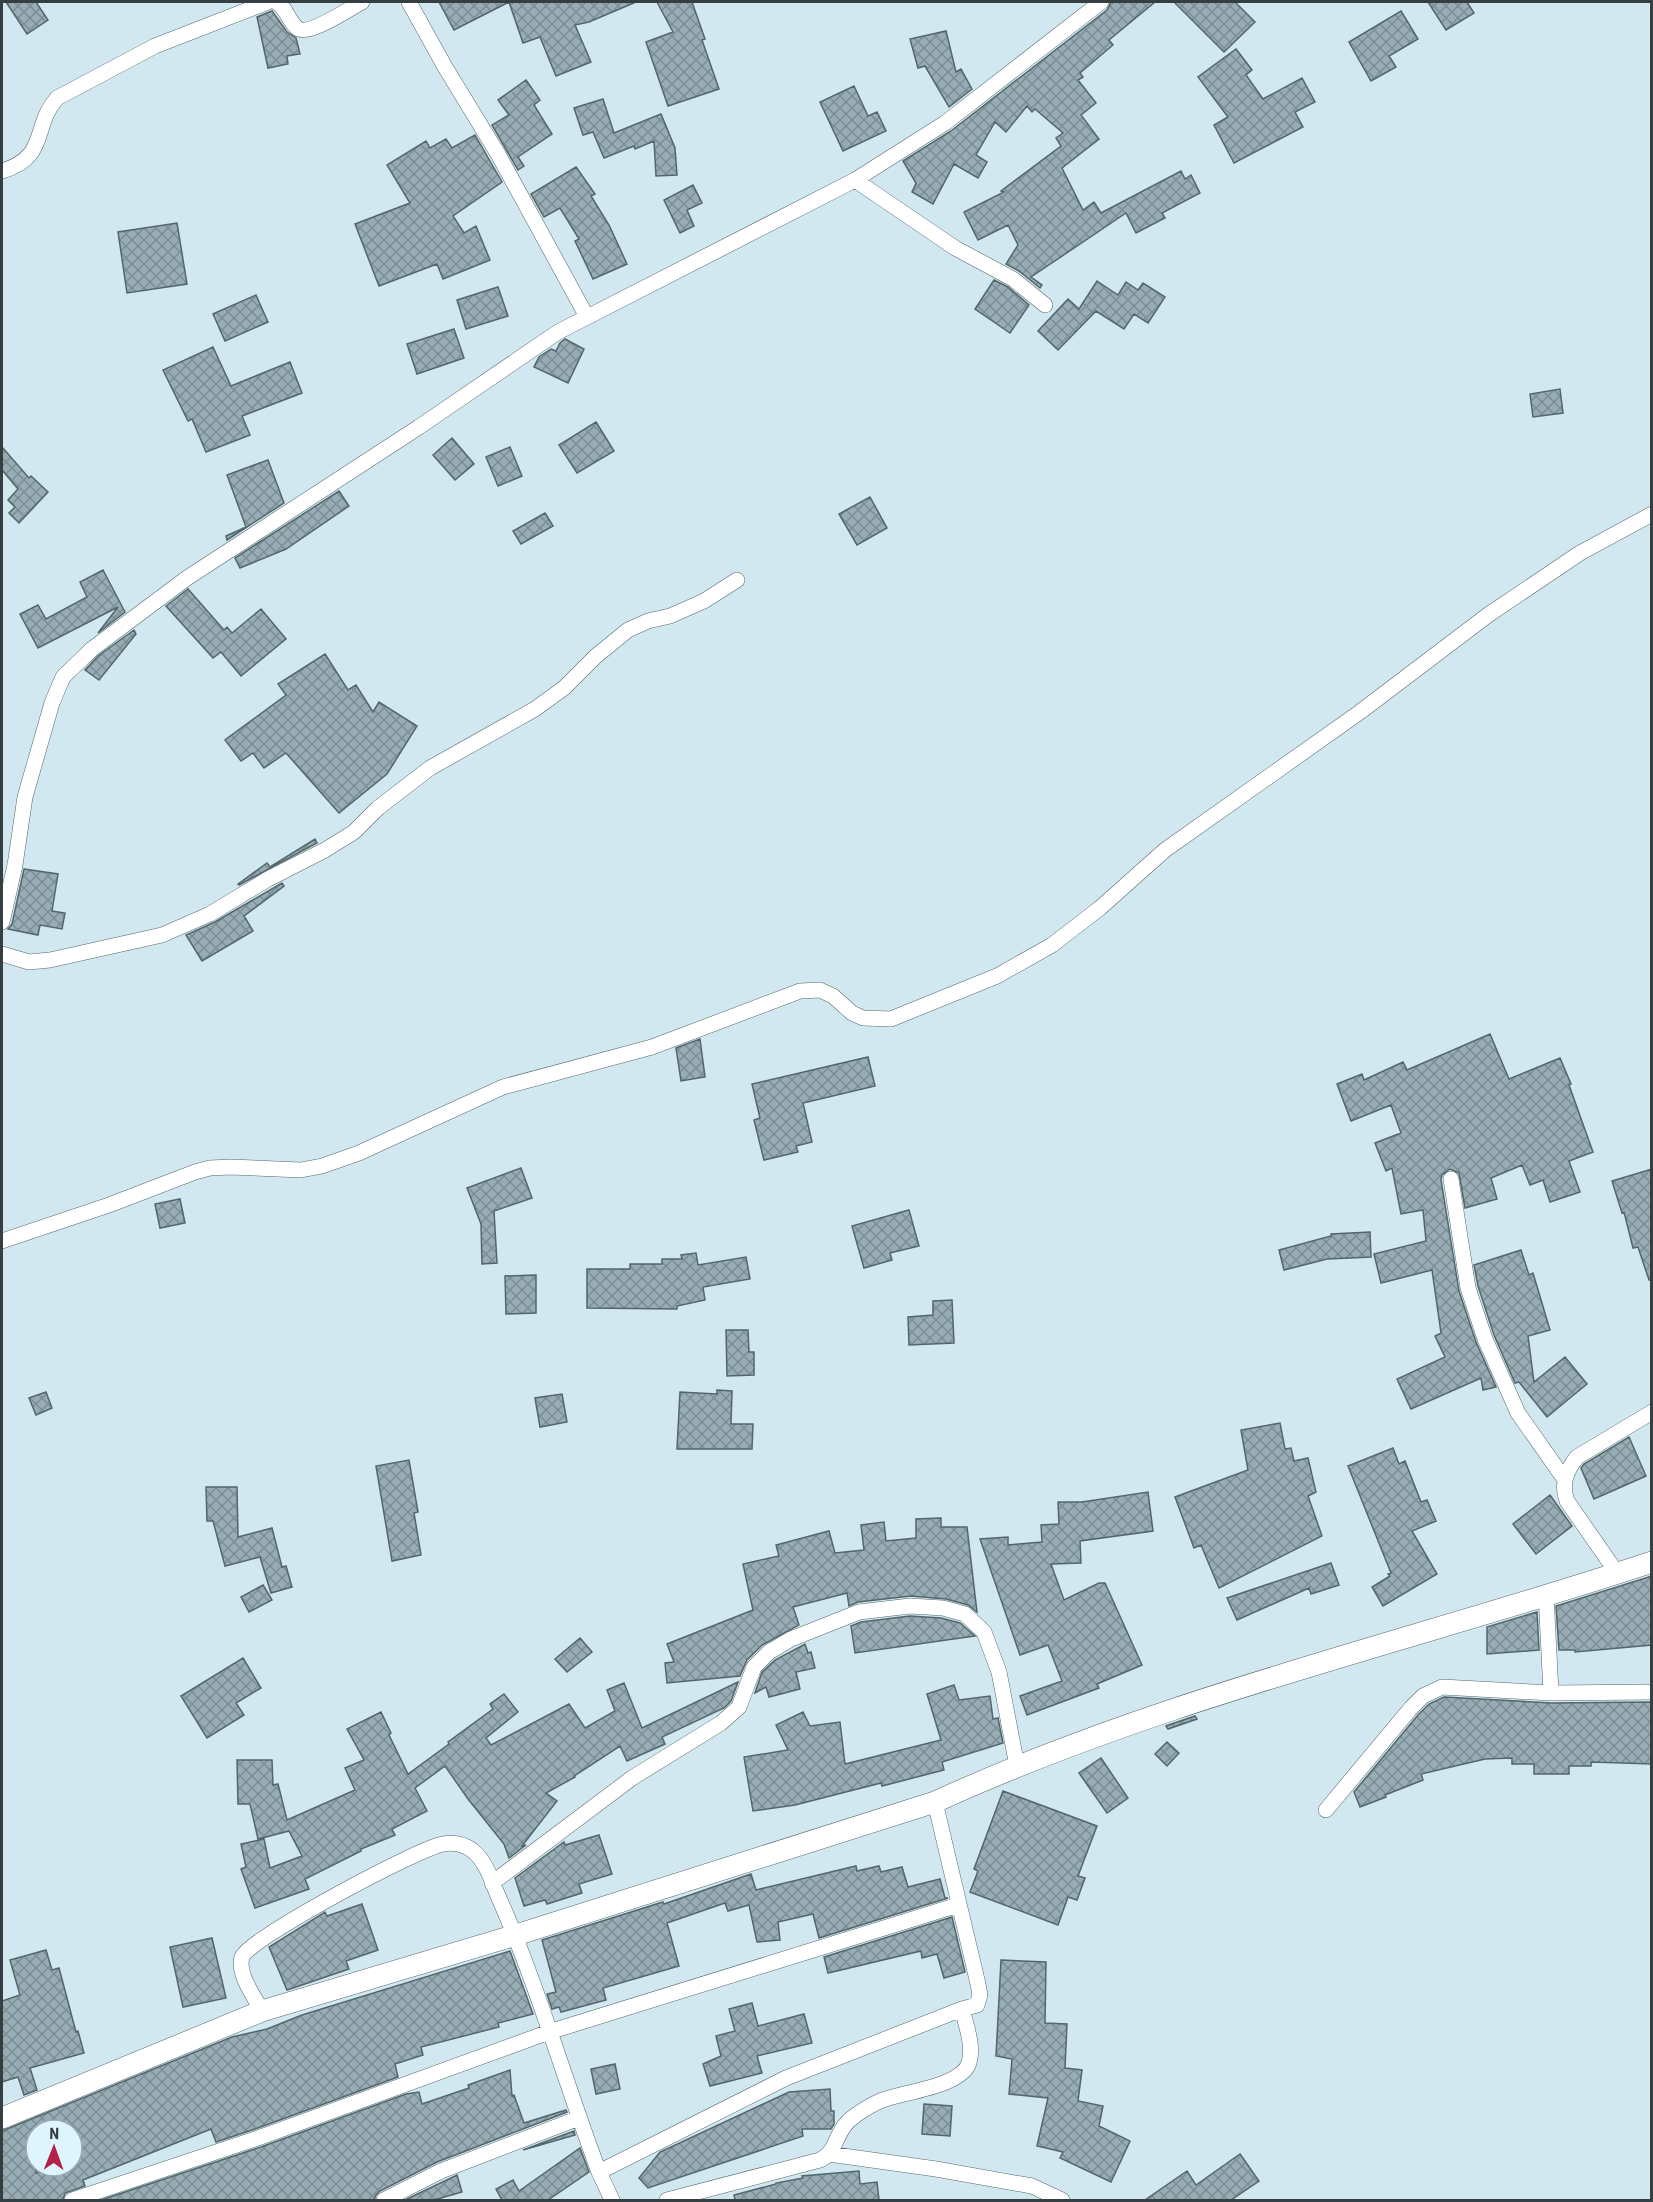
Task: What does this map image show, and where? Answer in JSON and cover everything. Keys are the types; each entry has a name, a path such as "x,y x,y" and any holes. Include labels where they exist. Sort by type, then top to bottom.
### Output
{"main road":[{"path":"2,2118 262,2011 516,1935 935,1802 1017,1766 1224,1692 1652,1562"}],"street":[{"path":"2,171 21,162 36,147 49,107 57,98 155,46 268,2"},
{"path":"276,2 283,7 296,27 306,30 315,28 362,2"},
{"path":"409,2 444,67 498,154 587,317"},
{"path":"2,922 15,865 25,797 52,703 63,677 92,649 187,578 419,427 558,332 855,180 945,123 1101,2"},
{"path":"855,180 955,248 1013,279 1045,305"},
{"path":"2,1241 210,1168 301,1170 322,1166 359,1153 503,1088 652,1047 800,991 820,990 833,996 852,1013 863,1018 891,1019 997,976 1052,945 1100,908 1165,850 1360,712 1488,615 1580,553 1652,514"},
{"path":"2,954 29,962 50,960 162,935 210,914 354,832 378,808 430,768 535,709 564,688 628,630 648,621 670,616 704,601 737,580"},
{"path":"1451,1179 1468,1288 1485,1339 1518,1413 1565,1480"},
{"path":"1617,1573 1567,1501 1563,1491 1565,1480 1569,1467 1577,1457 1652,1412"},
{"path":"1546,1594 1551,1693"},
{"path":"492,1883 632,1778 721,1723 738,1707 754,1667 769,1652 791,1639 859,1612 910,1606 943,1608 964,1614 984,1632 999,1672 1017,1766"},
{"path":"1326,1810 1411,1708 1423,1696 1442,1688 1551,1693 1652,1692"},
{"path":"599,2172 786,2078 977,2005 980,1995 935,1802"},
{"path":"262,2011 242,1973 241,1959 244,1952 260,1939 359,1882 426,1850 443,1844 459,1843 472,1850 483,1863 516,1935 579,2118 612,2200"},
{"path":"72,2200 258,2138 549,2032 958,1905"},
{"path":"667,2200 820,2160 829,2154 841,2127 858,2113 880,2101 955,2079 966,2071 970,2061 970,2045 962,2009"},
{"path":"384,2200 441,2171 579,2118"},
{"path":"829,2154 936,2169 1032,2186 1062,2200"}],"building":[{"path":"6,2 36,2 48,20 27,34"},
{"path":"439,2 509,2 454,30"},
{"path":"509,2 636,2 589,22 575,25 591,62 556,76 540,37 523,43"},
{"path":"657,2 692,2 719,89 668,106 646,42 673,32"},
{"path":"1111,2 1155,2 1109,40 1113,45 1080,73 1083,77 1078,80 1096,103 1081,115 1099,139 1062,168 1083,210 1094,202 1101,213 1181,171 1185,179 1191,175 1200,193 1162,213 1165,218 1136,233 1126,213 1031,277 1042,285 1040,288 1006,264 1018,245 1008,225 978,240 964,212 1004,192 1001,191 1061,146 1056,138 1063,133 1035,109 1032,112 1027,106 1006,132 995,122 976,155 987,162 978,178 954,164 933,204 912,192 916,183 903,161 951,131 1107,10"},
{"path":"1174,2 1235,2 1255,22 1224,52"},
{"path":"1428,2 1467,2 1474,13 1446,30"},
{"path":"272,11 287,32 296,38 300,54 287,56 288,64 268,68 257,17"},
{"path":"1401,11 1418,39 1389,56 1396,67 1371,81 1349,42"},
{"path":"946,31 956,72 961,69 972,89 949,107 925,66 918,68 910,39"},
{"path":"1236,49 1252,70 1246,75 1263,99 1302,78 1315,102 1295,112 1303,127 1234,163 1214,125 1228,117 1198,77"},
{"path":"526,80 540,100 534,105 552,134 518,157 524,166 518,170 492,125 509,115 498,100"},
{"path":"854,86 868,116 877,112 886,131 843,151 820,102"},
{"path":"603,99 614,133 661,114 675,148 677,175 656,176 654,141 604,158 593,132 583,135 574,108"},
{"path":"475,135 502,182 453,216 464,233 476,226 490,260 443,279 437,264 379,286 355,224 410,203 387,165 426,141 430,148 446,139 452,148"},
{"path":"576,167 595,194 591,196 609,225 627,264 593,279 575,241 579,239 560,208 544,217 531,194"},
{"path":"693,185 702,203 687,210 694,226 680,233 664,200"},
{"path":"177,223 187,284 127,293 118,232"},
{"path":"994,280 1008,287 1029,305 1010,333 975,309"},
{"path":"1097,281 1118,295 1126,282 1138,290 1143,283 1165,297 1148,323 1134,314 1124,329 1096,311 1058,350 1038,331 1068,299 1079,309"},
{"path":"498,287 508,316 466,329 457,300"},
{"path":"256,295 268,322 225,341 213,314"},
{"path":"454,329 464,358 417,374 407,344"},
{"path":"565,339 584,349 568,383 534,367 539,357 551,349 556,351"},
{"path":"213,347 231,386 290,362 302,393 242,416 250,435 206,452 192,419 188,421 163,370"},
{"path":"1560,389 1563,413 1533,417 1530,394"},
{"path":"596,422 614,451 577,473 559,445"},
{"path":"452,438 474,464 455,480 433,455"},
{"path":"2,447 29,478 31,476 48,492 19,523 9,513 15,507 8,500 18,489 2,470"},
{"path":"510,447 522,476 498,486 486,457"},
{"path":"268,460 284,503 227,540 226,536 246,527 227,475"},
{"path":"339,491 349,506 286,549 240,568 235,558"},
{"path":"870,497 887,528 857,545 839,514"},
{"path":"545,513 553,526 521,544 513,531"},
{"path":"103,570 125,612 98,633 118,607 38,648 20,614 38,605 46,619 87,597 80,582"},
{"path":"188,589 224,630 227,627 232,633 261,609 286,639 241,676 221,652 213,658 166,606"},
{"path":"134,630 136,634 99,680 85,670 98,656"},
{"path":"325,654 348,690 356,685 373,712 379,702 417,726 387,774 339,813 286,753 264,768 253,753 241,761 225,740 286,695 278,684"},
{"path":"315,839 317,843 238,884 267,863 270,867"},
{"path":"24,869 58,874 52,911 65,913 62,929 40,925 38,935 8,929 12,924"},
{"path":"282,883 284,886 244,916 253,931 202,961 186,935 215,922"},
{"path":"1490,1034 1509,1079 1560,1058 1593,1152 1569,1161 1580,1192 1550,1202 1543,1180 1530,1185 1522,1165 1491,1178 1497,1199 1465,1208 1459,1173 1450,1169 1442,1175 1459,1291 1476,1342 1496,1387 1483,1390 1481,1378 1411,1409 1397,1379 1445,1357 1435,1336 1441,1333 1432,1270 1381,1283 1374,1254 1426,1241 1423,1210 1401,1214 1392,1168 1386,1171 1375,1143 1401,1133 1391,1105 1351,1121 1337,1084 1362,1074 1364,1080 1403,1062 1407,1070"},
{"path":"700,1039 705,1077 681,1081 676,1048"},
{"path":"868,1057 875,1086 803,1103 812,1142 796,1146 798,1152 764,1160 754,1120 760,1118 752,1084"},
{"path":"521,1168 532,1198 494,1211 497,1263 482,1264 481,1224 467,1188"},
{"path":"1652,1169 1652,1280 1649,1280 1638,1247 1633,1248 1624,1212 1622,1213 1612,1181"},
{"path":"180,1199 185,1223 160,1228 155,1204"},
{"path":"909,1210 919,1246 890,1253 892,1260 864,1268 852,1226"},
{"path":"1370,1232 1371,1257 1327,1259 1284,1270 1279,1250 1331,1236 1331,1234"},
{"path":"1521,1250 1529,1275 1533,1273 1550,1330 1528,1336 1534,1382 1565,1357 1587,1384 1547,1417 1519,1382 1515,1383 1494,1335 1478,1286 1474,1265"},
{"path":"696,1253 698,1265 746,1257 750,1279 703,1287 705,1300 677,1306 677,1309 587,1308 587,1269 630,1269 630,1264 662,1264 662,1259 682,1259 681,1255"},
{"path":"536,1275 536,1313 506,1314 505,1276"},
{"path":"952,1300 954,1343 909,1345 908,1317 933,1315 933,1301"},
{"path":"726,1330 748,1330 749,1352 754,1352 754,1375 727,1376"},
{"path":"717,1390 732,1391 731,1424 753,1424 752,1449 677,1449 680,1392 717,1394"},
{"path":"46,1392 52,1408 36,1415 29,1398"},
{"path":"562,1394 567,1422 540,1427 535,1398"},
{"path":"1280,1423 1285,1449 1291,1448 1294,1461 1308,1458 1316,1492 1308,1496 1322,1536 1219,1588 1201,1545 1194,1548 1175,1497 1248,1470 1241,1430"},
{"path":"1629,1437 1646,1476 1594,1499 1581,1468"},
{"path":"1393,1448 1399,1464 1405,1461 1421,1502 1427,1500 1436,1521 1412,1531 1437,1574 1383,1606 1372,1587 1390,1576 1388,1574 1391,1573 1348,1466"},
{"path":"409,1460 418,1512 414,1513 421,1555 392,1561 376,1466"},
{"path":"206,1487 237,1487 238,1537 272,1528 282,1567 286,1566 292,1587 271,1593 260,1557 225,1566 213,1521 207,1521"},
{"path":"1148,1492 1153,1531 1080,1541 1081,1563 1051,1564 1064,1600 1099,1583 1105,1583 1142,1665 1097,1684 1099,1688 1027,1715 1020,1696 1062,1681 1048,1645 1020,1655 980,1539 1008,1537 1008,1545 1042,1542 1041,1525 1059,1524 1058,1502 1082,1502"},
{"path":"1550,1495 1572,1526 1536,1554 1513,1524"},
{"path":"941,1518 941,1527 967,1527 977,1612 968,1605 946,1599 911,1596 858,1602 849,1606 847,1593 793,1607 799,1625 762,1645 747,1660 740,1676 667,1683 665,1663 674,1662 667,1644 753,1610 743,1564 779,1556 776,1545 829,1531 835,1553 864,1550 861,1525 884,1522 886,1541 916,1538 916,1519"},
{"path":"1331,1563 1339,1585 1311,1594 1309,1588 1237,1620 1227,1598"},
{"path":"1652,1576 1652,1645 1575,1652 1575,1650 1559,1650 1556,1606"},
{"path":"263,1585 272,1600 249,1612 241,1597"},
{"path":"1537,1612 1539,1650 1487,1654 1487,1627"},
{"path":"910,1616 941,1618 960,1623 975,1636 855,1653 851,1626 861,1622"},
{"path":"580,1638 592,1652 567,1672 555,1659"},
{"path":"805,1644 808,1653 811,1652 815,1668 796,1672 800,1689 769,1697 766,1687 755,1693 762,1672 775,1660"},
{"path":"243,1658 261,1688 236,1703 244,1715 207,1738 181,1696"},
{"path":"738,1682 731,1701 724,1708 662,1737 665,1744 627,1761 620,1746 575,1777 546,1793 557,1801 522,1846 526,1845 509,1858 504,1844 445,1766 415,1788 427,1811 392,1829 395,1835 361,1849 305,1879 309,1889 255,1908 241,1869 246,1867 241,1844 264,1839 270,1868 302,1856 289,1831 258,1839 250,1804 238,1804 237,1760 272,1760 273,1785 278,1784 287,1820 355,1790 345,1768 364,1760 347,1729 381,1712 391,1733 389,1735 408,1774 493,1709 490,1704 504,1694 518,1712 486,1738 491,1745 569,1704 585,1728 615,1711 607,1690 624,1683 642,1728"},
{"path":"954,1685 959,1700 990,1696 993,1719 998,1718 1003,1743 942,1762 944,1770 795,1805 753,1811 744,1757 788,1750 776,1725 803,1712 810,1726 840,1722 845,1764 941,1740 927,1694"},
{"path":"1444,1697 1551,1703 1652,1702 1652,1764 1591,1762 1591,1766 1569,1766 1569,1774 1534,1774 1534,1764 1512,1764 1512,1758 1485,1759 1421,1774 1423,1780 1360,1807 1354,1792 1418,1715 1429,1704"},
{"path":"1195,1716 1197,1719 1168,1729 1166,1726"},
{"path":"1167,1742 1179,1753 1167,1766 1155,1754"},
{"path":"1101,1758 1128,1798 1107,1813 1079,1773"},
{"path":"1003,1791 1097,1826 1078,1876 1085,1878 1077,1900 1068,1897 1058,1925 970,1892 978,1871 974,1869"},
{"path":"599,1835 612,1874 579,1884 582,1893 547,1904 545,1900 524,1906 515,1878 564,1842 565,1845"},
{"path":"856,1866 857,1871 879,1866 881,1872 902,1867 908,1887 940,1879 945,1898 948,1898 819,1938 813,1914 778,1922 780,1940 757,1942 749,1905 728,1911 725,1903 667,1923 679,1966 603,1988 606,2000 561,2012 559,2007 552,2009 547,1994 556,1992 542,1940 663,1902 664,1904 751,1874 756,1890"},
{"path":"362,1904 378,1950 346,1961 349,1969 287,1990 269,1947 325,1912 327,1916"},
{"path":"952,1917 965,1972 944,1978 937,1954 922,1958 921,1951 828,1973 824,1957"},
{"path":"212,1938 226,1998 183,2007 170,1947"},
{"path":"46,1950 52,1970 59,1968 84,2053 30,2068 37,2090 24,2095 18,2077 2,2082 2,2001 20,1995 10,1960"},
{"path":"510,1951 533,2014 498,2023 499,2027 421,2047 423,2055 395,2064 398,2077 255,2129 216,2142 211,2129 83,2180 85,2186 65,2193 63,2200 2,2200 2,2131 24,2122 24,2178 84,2178 84,2118 34,2118 232,2037 267,2029 302,2015"},
{"path":"1001,1960 1046,1962 1045,2023 1067,2024 1065,2068 1082,2070 1078,2101 1103,2106 1099,2126 1130,2141 1111,2182 1060,2158 1063,2152 1037,2146 1048,2098 1009,2094 1012,2059 996,2056"},
{"path":"752,2003 758,2026 804,2014 812,2043 757,2056 762,2073 710,2086 703,2064 721,2056 716,2036 735,2031 729,2009"},
{"path":"615,2064 620,2089 596,2094 591,2069"},
{"path":"510,2070 512,2096 514,2095 524,2123 566,2110 567,2112 437,2162 380,2191 374,2200 101,2200 261,2147 406,2094 419,2092 422,2104 469,2088 468,2085"},
{"path":"830,2089 831,2111 834,2111 834,2124 831,2129 802,2129 803,2136 648,2188 639,2178 660,2152 789,2092"},
{"path":"924,2104 952,2106 950,2136 922,2134"},
{"path":"574,2131 575,2135 523,2150"},
{"path":"580,2148 589,2172 548,2200 502,2200 496,2189 513,2180 519,2191"},
{"path":"1240,2154 1259,2181 1231,2200 1145,2200 1187,2171 1196,2185"},
{"path":"859,2171 860,2184 877,2182 879,2200 735,2200 734,2195 803,2178 802,2176"},
{"path":"457,2175 462,2192 434,2200 405,2200"}]}
